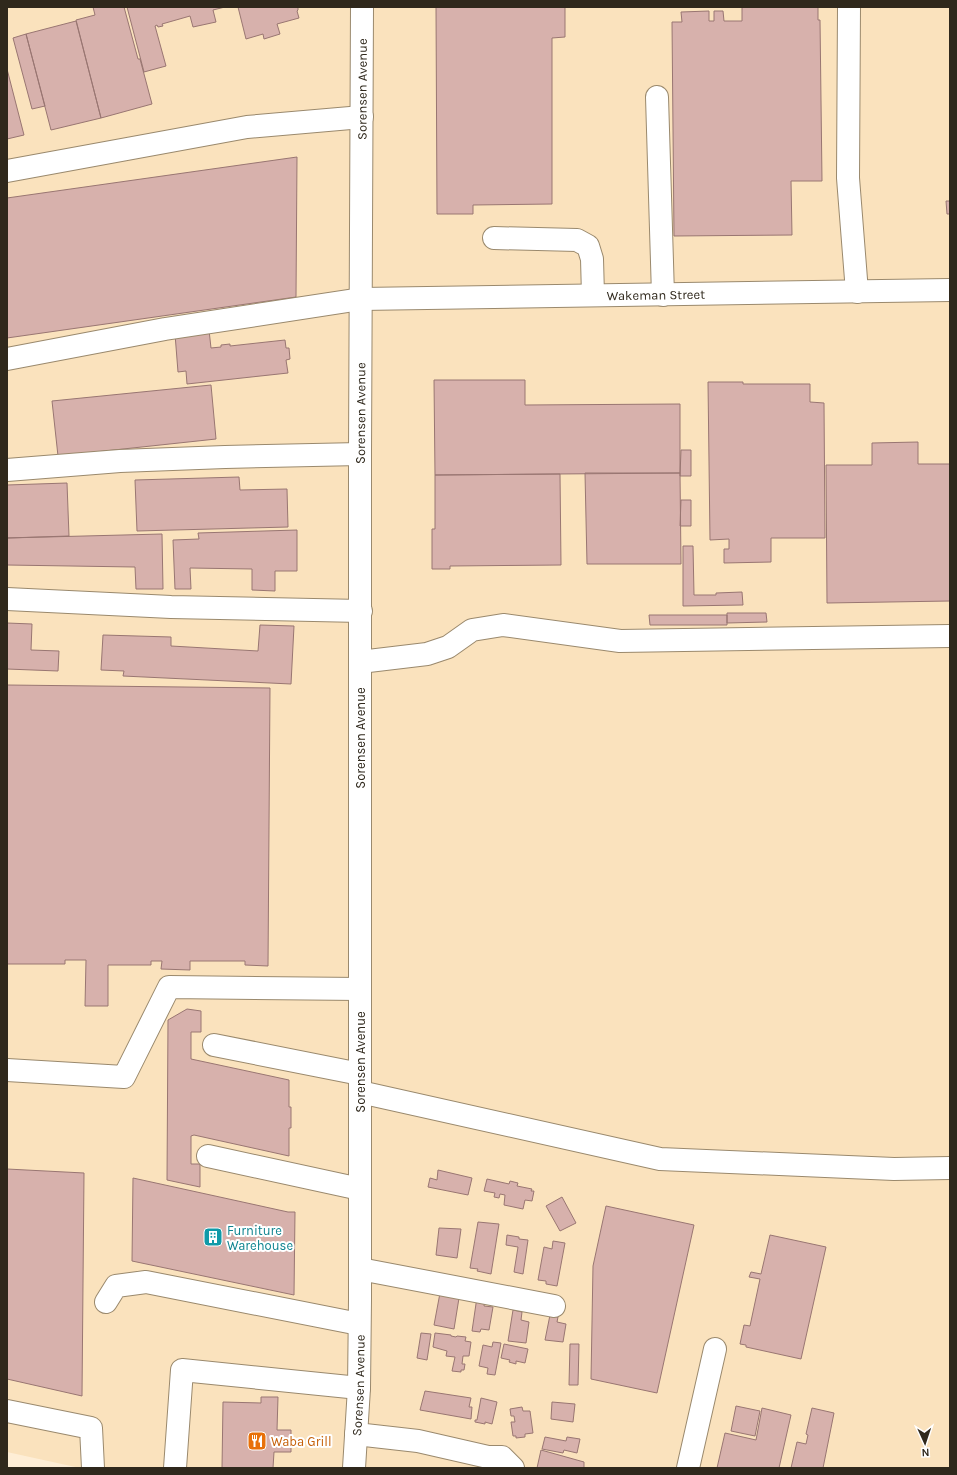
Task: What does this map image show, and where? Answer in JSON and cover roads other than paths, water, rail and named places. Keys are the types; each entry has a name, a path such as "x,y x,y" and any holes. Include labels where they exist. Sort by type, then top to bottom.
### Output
{"street":[{"name":"Sorensen Avenue","path":"354,1468 359,1388 360,1269 360,454 362,7"},
{"path":"849,7 848,178 857,292"},
{"path":"657,97 663,295"},
{"path":"7,171 246,127 362,116"},
{"path":"494,238 577,240 588,246 592,259 593,295"},
{"name":"Wakeman Street","path":"7,359 165,329 361,299 950,290"},
{"path":"7,470 120,461 360,454"},
{"path":"7,599 171,607 360,611"},
{"path":"360,662 427,654 448,647 472,630 503,625 620,641 950,636"},
{"path":"7,1070 124,1077 169,986 360,989"},
{"path":"214,1045 660,1159 894,1169 950,1168"},
{"path":"208,1156 360,1189"},
{"path":"360,1269 554,1306"},
{"path":"106,1302 116,1286 146,1282 359,1324"},
{"path":"688,1468 715,1349"},
{"path":"175,1468 182,1370 359,1388"},
{"path":"7,1411 91,1428 93,1468"},
{"path":"356,1434 418,1441 488,1457 502,1457 513,1468"}],"place":[{"name":"Furniture Warehouse","path":"213,1237"},
{"name":"Waba Grill","path":"257,1441"}]}
